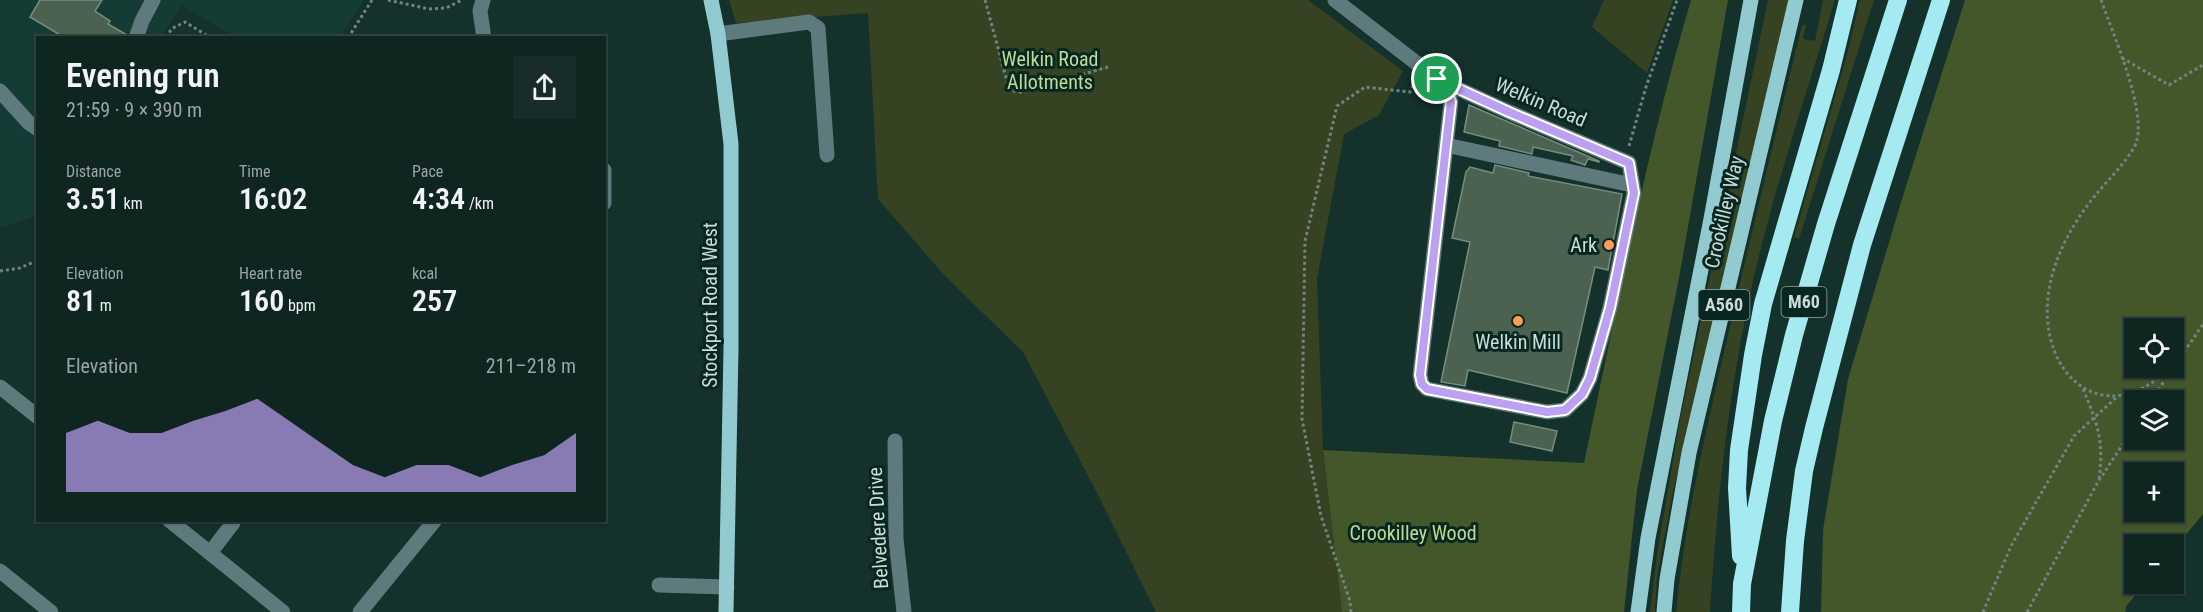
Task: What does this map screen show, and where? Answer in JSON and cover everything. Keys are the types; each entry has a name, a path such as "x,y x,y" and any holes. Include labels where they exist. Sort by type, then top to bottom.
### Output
{"highway":[{"name":"M60","path":"1741,612 1742,584 1737,488 1739,450 1753,355 1764,304 1831,70 1848,0"},
{"name":"M60","path":"1742,584 1773,421 1794,335 1826,225 1898,0"},
{"name":"M60","path":"1791,612 1795,541 1804,471 1814,428 1862,245 1941,0"}],"main road":[{"name":"Stockport Road West","path":"711,0 718,34 731,144 731,349 726,612"},
{"name":"Crookilley Way","path":"1638,612 1648,538 1711,219 1751,0"},
{"name":"Crookilley Way","path":"1664,612 1667,579 1689,453 1796,0"}],"street":[{"path":"137,36 153,0"},
{"path":"483,0 480,11 484,36"},
{"name":"Welkin Road","path":"1335,0 1421,69 1437,79 1629,163"},
{"path":"718,34 808,22 818,28 827,154"},
{"name":"Welkin Road","path":"1437,79 1448,93 1451,102 1446,145"},
{"path":"0,91 36,128"},
{"path":"1629,163 1634,193 1610,308 1590,378 1582,394 1565,410 1547,412 1427,389 1422,384 1420,375 1446,145 1632,185"},
{"path":"0,387 36,415"},
{"name":"Belvedere Drive","path":"895,441 896,539 904,612"},
{"path":"171,522 283,612"},
{"path":"210,553 231,522"},
{"path":"360,612 433,522"},
{"path":"0,571 51,612"},
{"path":"659,585 727,587"}],"path":[{"path":"349,36 372,0"},
{"path":"388,0 429,9 446,8 462,0"},
{"path":"985,0 1008,85 1012,92 1021,92 1108,67"},
{"path":"1629,163 1627,151 1646,87 1677,0"},
{"path":"2101,0 2122,58 2138,114 2137,142 2119,168 2087,205 2061,250 2049,286 2047,328 2059,363 2070,378 2084,389 2118,396 2144,389 2159,378"},
{"path":"168,36 171,28 185,22 208,36"},
{"path":"2122,58 2169,85 2203,65"},
{"path":"1351,612 1350,601 1321,516 1302,419 1305,241 1337,106 1365,87 1410,92 1421,69"},
{"path":"0,272 20,268 36,261"},
{"path":"2184,352 2203,324"},
{"path":"2084,389 2095,418 2102,452 2098,482"},
{"path":"1983,612 2011,546 2074,436 2118,396"},
{"path":"2027,612 2098,482 2124,442"}],"shaded area":[{"path":"0,0 364,0 341,36 232,36 181,5 163,36 36,36 36,215 3,228 0,226"}],"green space":[{"name":"Welkin Road Allotments","path":"729,0 1308,0 1403,71 1379,115 1344,134 1317,279 1323,450 1342,612 1156,612 1023,352 944,275 878,199 868,13 736,23"},
{"path":"1604,0 1673,0 1647,73 1592,27"},
{"name":"Crookilley Wood","path":"1691,0 1728,0 1679,278 1637,490 1624,612 1342,612 1323,450 1584,463 1646,172"},
{"path":"1768,0 1789,0 1672,496 1657,578 1655,612 1650,612 1657,554 1680,420"},
{"path":"1823,0 1835,0 1774,198 1745,319 1732,392 1723,465 1710,612 1676,612 1697,473 1802,25 1806,25 1803,39 1815,41"},
{"path":"1860,0 1874,0 1799,239 1794,237 1847,55"},
{"path":"1965,0 2203,0 2203,514 2184,537 2184,534 2124,534 2124,594 2136,594 2127,605 2125,612 1821,612 1823,530 1848,379"}],"building":[{"path":"40,0 102,0 95,11 110,21 108,24 127,36 62,36 30,17"},
{"path":"1469,105 1599,162 1588,159 1585,165 1571,160 1573,156 1533,147 1532,154 1499,146 1500,141 1464,132"},
{"name":"Welkin Mill","path":"1495,165 1529,173 1528,176 1622,194 1608,270 1595,267 1567,393 1468,370 1465,386 1441,382 1470,242 1452,238 1466,172 1470,167 1493,173"},
{"path":"1514,422 1557,431 1552,451 1510,442"}],"place":[{"name":"Ark","path":"1609,245"},
{"name":"Welkin Mill","path":"1518,321"}],"route":[{"path":"1437,79 1629,163 1634,193 1602,340 1590,378 1582,394 1565,410 1547,412 1427,389 1422,384 1420,375 1451,102 1448,93 1437,79"}]}
